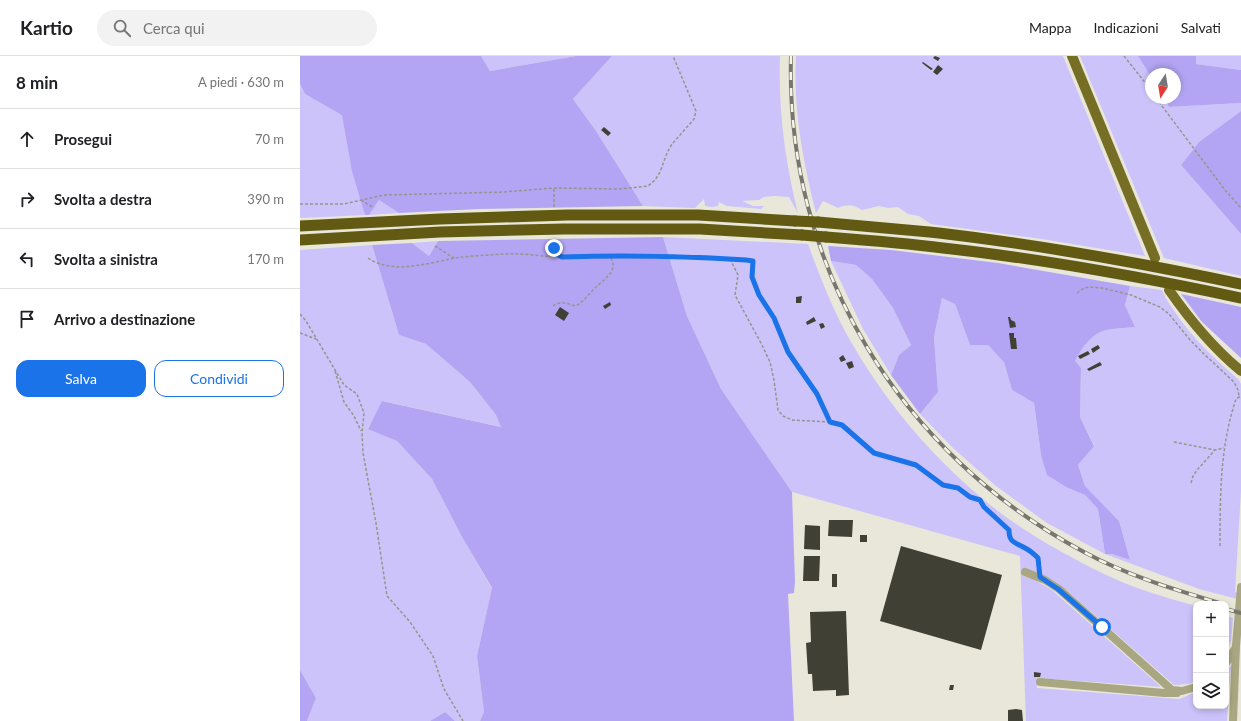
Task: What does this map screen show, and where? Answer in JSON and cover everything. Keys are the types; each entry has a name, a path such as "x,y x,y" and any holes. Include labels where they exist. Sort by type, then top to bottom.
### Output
{"highway":[{"path":"300,226 440,219 568,215 698,215 818,222 938,233 1068,251 1172,269 1241,284"},
{"path":"300,240 440,232 564,229 700,229 802,235 942,248 1005,256 1172,284 1241,298"}],"main road":[{"path":"1072,56 1155,258"},
{"path":"1169,290 1202,333 1241,371"}],"street":[{"path":"1025,572 1040,577 1053,584 1172,690 1182,691"},
{"path":"1233,721 1236,646 1241,587"},
{"path":"1229,659 1236,646"},
{"path":"1040,682 1164,693 1176,693 1193,687"}],"path":[{"path":"300,204 344,204 384,195 504,192 554,188 638,188 648,186 655,180 672,144 694,119 696,111 673,56"},
{"path":"1124,56 1145,82"},
{"path":"1160,104 1225,190 1241,208"},
{"path":"554,188 554,207"},
{"path":"361,200 374,208"},
{"path":"554,239 554,248 558,255"},
{"path":"435,246 455,258"},
{"path":"368,258 377,264 390,266 412,266 455,258 505,254 549,257 558,255 562,257 609,256 730,258 753,261 752,277 759,295 774,318 788,352 817,394 830,422"},
{"path":"553,306 558,302 564,302 576,306 583,301 608,278 614,265 613,260 609,256"},
{"path":"730,258 738,274 734,295 770,362 778,410 782,416 792,420 830,422 842,425 874,453 916,465 943,485 958,488 970,497 980,500 984,507 1009,530 1009,536 1015,544 1024,548 1038,558 1040,577"},
{"path":"1077,293 1084,288 1102,288 1131,295 1160,307 1169,314 1190,340 1234,382 1240,396 1236,399 1230,416 1224,448 1220,503 1220,546"},
{"path":"300,314 326,353 344,385 356,394 364,413 362,433 363,453 376,523 387,596 410,622 433,656 444,690 463,721"},
{"path":"300,333 316,339"},
{"path":"334,369 344,402 354,416 362,433"},
{"path":"1174,442 1215,450 1224,448"},
{"path":"1191,483 1197,470 1215,450"}],"shaded area":[{"path":"300,56 481,56 490,71 576,56 612,56 573,99 596,131 643,206 479,209 399,213 379,200 369,215 365,215 352,171 342,115 305,94 300,84"},
{"path":"481,56 576,56 490,71"},
{"path":"612,56 780,56 780,96 783,135 789,174 798,213 789,197 775,196 764,197 759,200 742,201 753,206 764,206 761,209 727,206 719,202 718,206 705,206 704,199 695,208 643,206 596,131 573,99"},
{"path":"796,56 1063,56 1145,256 1042,239 931,224 919,216 908,214 898,207 888,208 879,206 862,210 850,205 838,208 823,201 816,213 800,135 796,96"},
{"path":"1080,56 1138,56 1145,68 1145,104 1167,104 1169,107 1241,103 1241,111 1199,142 1181,165 1241,234 1241,276 1164,258"},
{"path":"1138,56 1196,56 1196,64 1241,70 1241,103 1169,107 1167,104 1181,104 1181,68 1145,68"},
{"path":"1196,56 1241,56 1241,70 1196,64"},
{"path":"300,84 305,94 342,114 365,215 300,218"},
{"path":"1241,111 1241,234 1181,165 1199,142"},
{"path":"379,200 399,213 369,215"},
{"path":"663,237 808,244 835,312 861,358 894,407 953,473 1010,520 1062,552 1102,573 1136,588 1193,605 1193,682 1174,685 1064,588 1042,575 1023,569 1023,576 1033,579 1052,590 1161,687 1038,678 1037,688 1179,699 1193,693 1193,709 1228,709 1227,721 1026,721 1020,556 792,492 721,389 687,316"},
{"path":"663,237 687,316 721,389 792,492 795,582 794,593 788,594 794,721 480,721 484,712 477,656 492,588 462,537 432,479 397,441 368,429 382,401 501,427 496,415 470,382 426,344 399,335 372,245 412,243 429,256 438,241"},
{"path":"438,241 429,256 412,243"},
{"path":"372,245 399,335 426,344 470,382 496,415 502,427 383,401 368,428 397,441 432,479 462,537 492,589 477,656 484,712 480,721 455,721 445,712 430,721 307,721 316,698 300,670 300,250"},
{"path":"828,246 891,250 998,263 1130,286 1125,305 1135,327 1111,329 1099,333 1086,343 1075,361 1081,368 1080,417 1094,446 1078,465 1085,486 1119,521 1130,560 1112,554 1105,554 1098,509 1085,495 1068,488 1047,475 1041,455 1034,403 1012,390 1004,362 988,345 970,345 955,304 942,298 934,337 938,392 920,414 891,375 899,355 911,345 893,308 872,279 856,265 831,261"},
{"path":"831,261 856,265 872,279 893,308 911,345 899,355 891,375 863,329"},
{"path":"1130,286 1162,290 1169,304 1189,331 1239,380 1241,384 1241,491 1235,592 1241,593 1241,600 1199,589 1105,554 1112,554 1130,560 1119,521 1085,486 1078,465 1094,445 1080,417 1081,368 1074,361 1086,343 1099,333 1110,329 1135,327 1125,305"},
{"path":"1181,294 1241,307 1241,358 1202,322"},
{"path":"942,298 955,304 970,345 988,345 1004,361 1012,390 1034,403 1041,455 1068,488 1085,495 1098,509 1105,554 1047,523 996,486 953,448 920,414 938,392 934,337"},
{"path":"1229,617 1233,618 1231,641 1229,645"},
{"path":"1231,666 1229,694 1229,668"},
{"path":"300,670 316,698 307,721 300,721"},
{"path":"445,712 455,721 430,721"}],"building":[{"path":"935,56 940,58 938,61 933,58"},
{"path":"923,62 933,69 931,70 922,63"},
{"path":"938,65 943,69 937,75 933,72"},
{"path":"604,127 611,133 608,136 601,130"},
{"path":"802,296 801,303 796,303 796,297"},
{"path":"610,302 611,305 605,309 603,306"},
{"path":"560,307 569,313 564,321 555,315"},
{"path":"814,317 816,321 807,325 806,322"},
{"path":"1008,317 1015,322 1016,327 1010,328"},
{"path":"823,323 825,327 821,329 819,324"},
{"path":"1009,333 1014,333 1017,349 1011,349"},
{"path":"1098,345 1100,348 1093,353 1091,349"},
{"path":"1088,351 1090,354 1080,359 1078,356"},
{"path":"843,355 846,360 841,362 839,358"},
{"path":"852,361 854,367 849,369 846,363"},
{"path":"1100,362 1102,365 1089,371 1087,369"},
{"path":"829,520 853,520 852,537 828,536"},
{"path":"805,525 820,526 820,550 804,549"},
{"path":"860,535 867,535 867,542 860,542"},
{"path":"901,546 1002,575 981,650 880,621"},
{"path":"804,556 820,556 819,581 803,581"},
{"path":"832,574 837,574 837,587 832,587"},
{"path":"846,611 849,695 836,696 836,690 813,691 812,674 808,674 806,643 811,642 810,612"},
{"path":"1034,672 1041,673 1040,677 1034,677"},
{"path":"950,685 954,685 953,690 949,690"},
{"path":"1008,710 1022,710 1023,721 1008,721"}],"railway":[{"path":"791,56 794,134 808,208 833,279 866,346 909,407 960,463 1018,511 1101,561 1170,588 1213,601"},
{"path":"1229,610 1241,613"}],"route":[{"path":"554,248 558,255 562,257 687,257 714,259 730,258 753,261 752,277 759,295 774,318 788,352 817,394 830,422 842,425 874,453 916,465 943,485 958,488 970,497 980,500 984,507 1009,530 1009,536 1015,544 1024,548 1038,558 1040,577 1050,582 1074,601 1102,627"}]}
